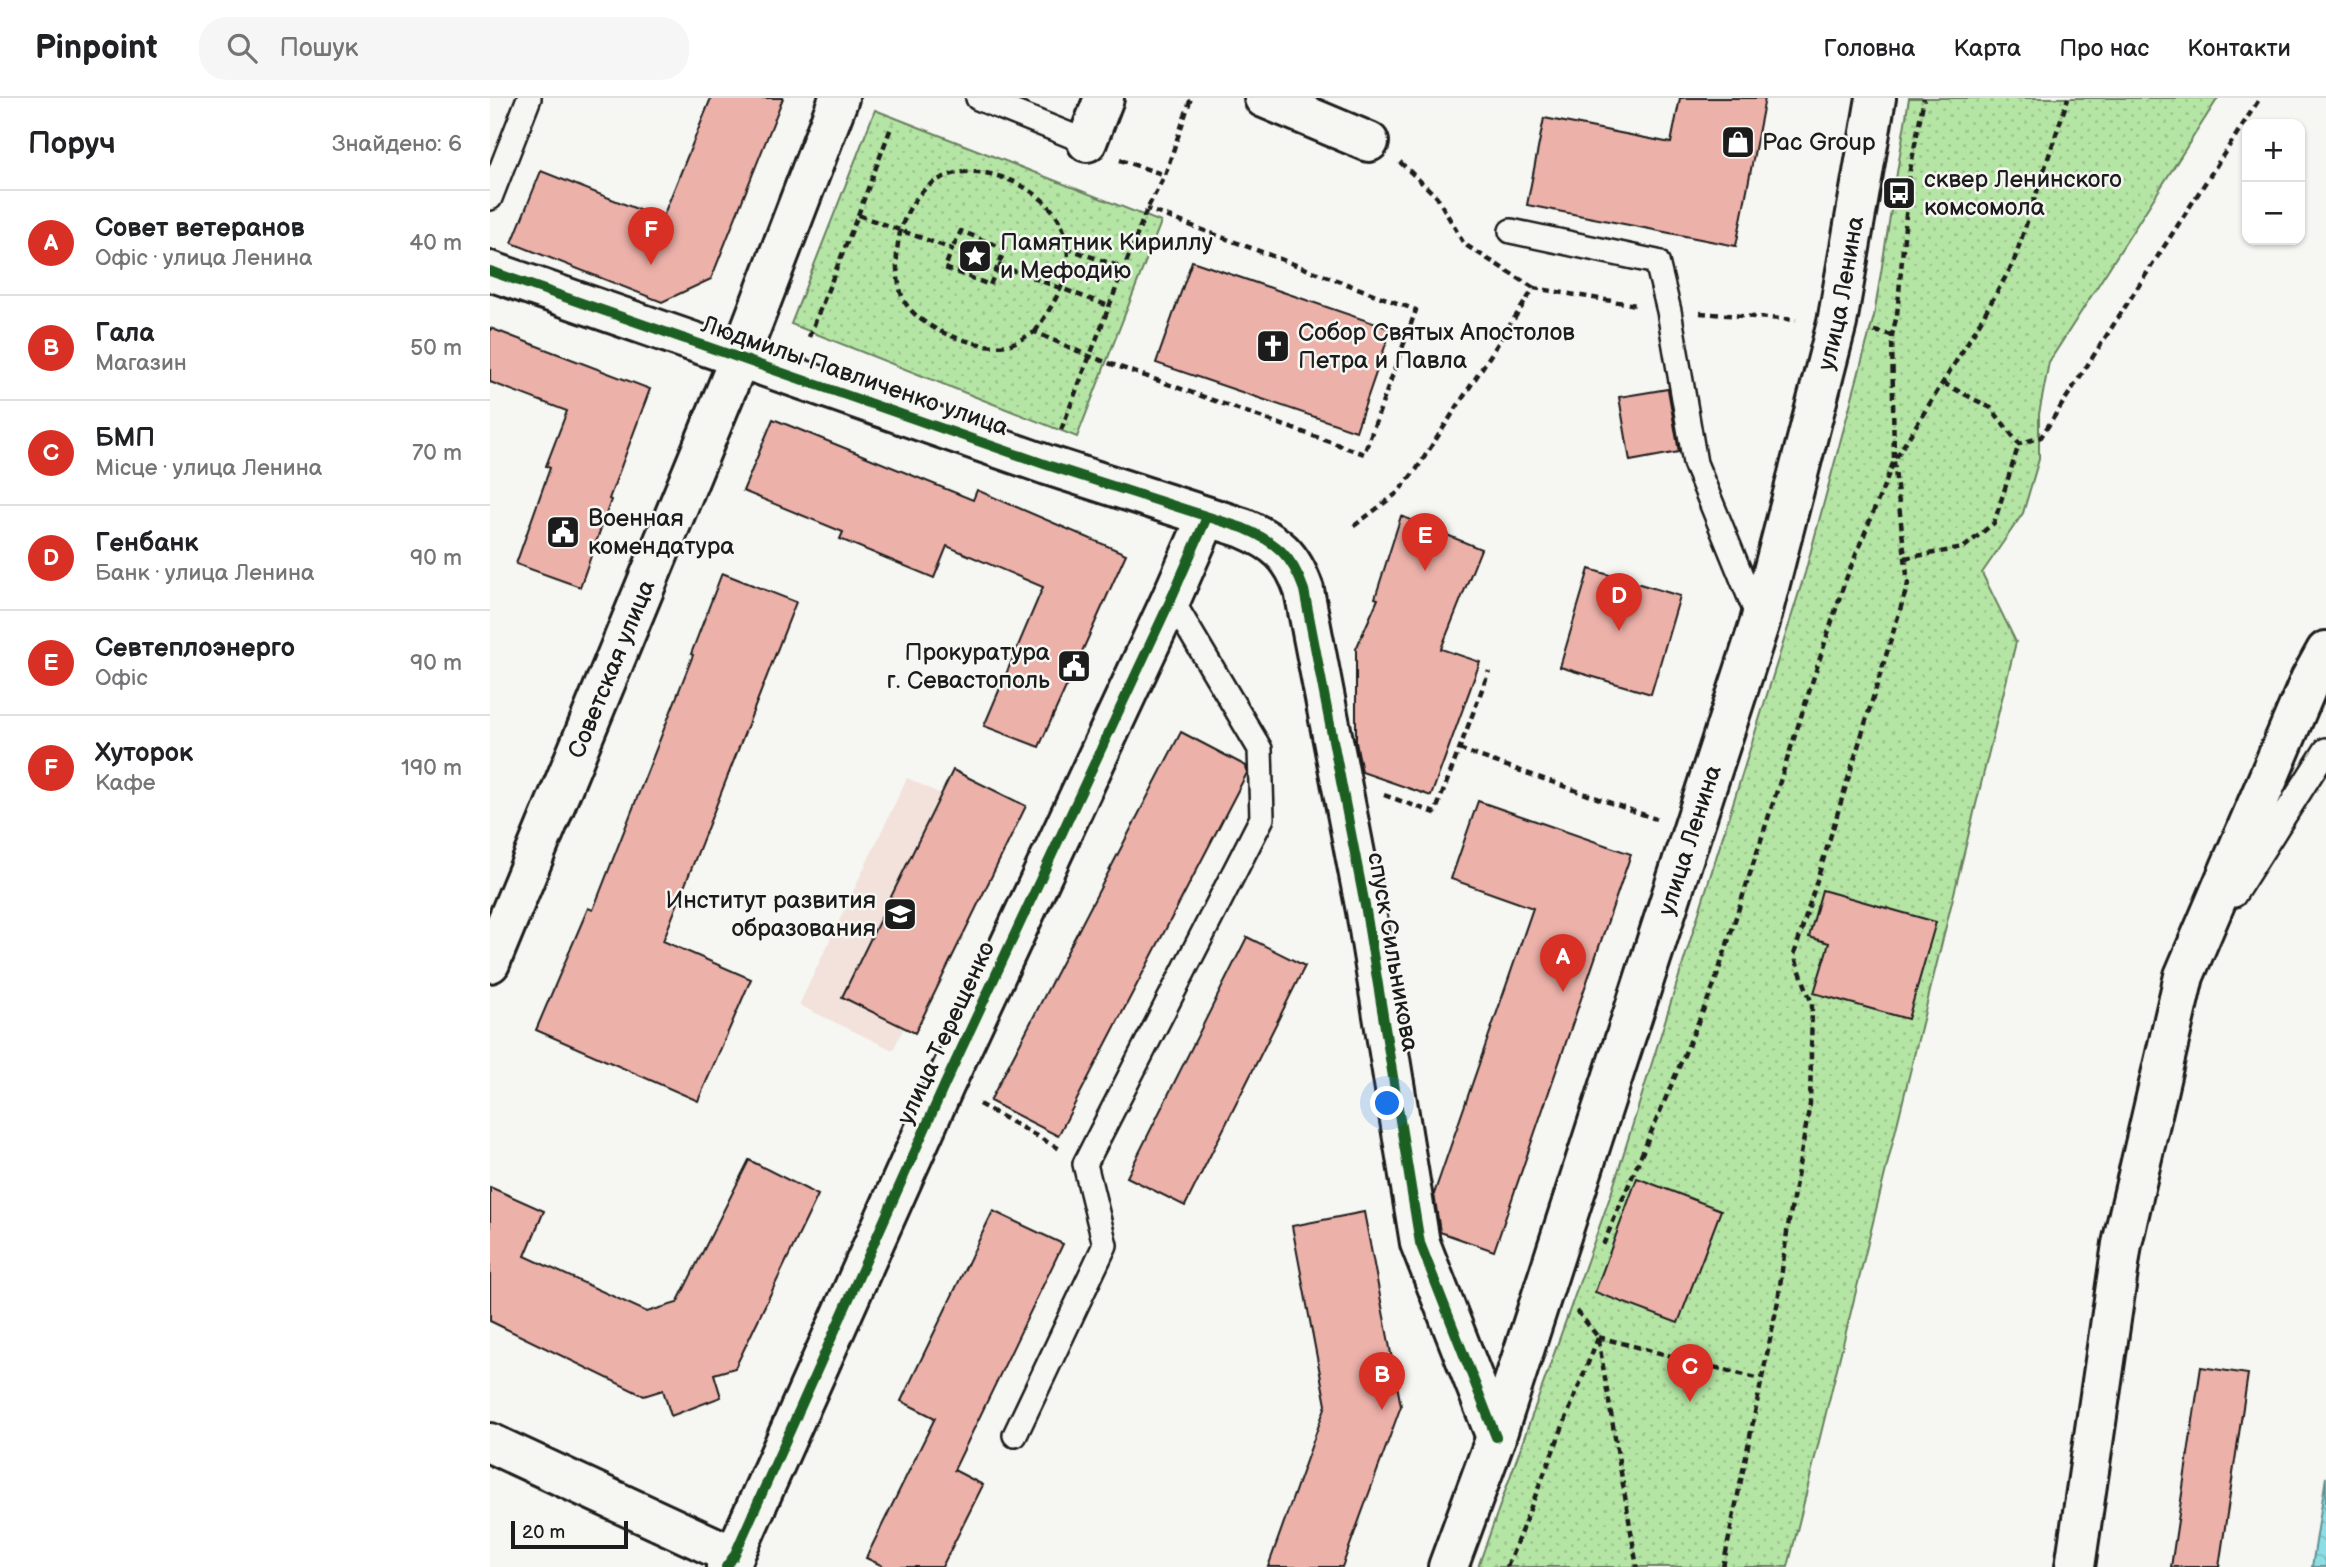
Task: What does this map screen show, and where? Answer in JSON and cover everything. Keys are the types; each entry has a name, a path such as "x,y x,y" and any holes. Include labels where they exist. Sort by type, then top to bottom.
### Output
{"street":[{"name":"Советская улица","path":"490,963 739,359 839,98"},
{"path":"1100,150 1104,98"},
{"path":"1264,98 1383,151"},
{"name":"улица Ленина","path":"1448,1567 1496,1437 1760,622 1838,323 1876,98"},
{"name":"Людмилы Павличенко улица","path":"490,271 1047,465 1208,517"},
{"name":"улица Терещенко","path":"730,1563 945,1084 1208,517"},
{"name":"спуск Сильникова","path":"1208,517 1259,535 1278,547 1297,571 1304,590 1366,911 1420,1243 1496,1437"},
{"path":"2075,1567 2122,1244 2184,976 2310,680 2326,650"},
{"path":"490,1443 730,1563"}],"lane":[{"path":"490,198 529,98"},
{"path":"978,98 1100,150"},
{"path":"1511,231 1657,262 1670,311 1695,463 1760,622"},
{"path":"1015,1435 1105,1245 1085,1164 1262,818 1260,749 1171,599"},
{"path":"2184,976 2326,750"}],"path":[{"path":"1047,465 1147,209 1164,175 1191,98"},
{"path":"1723,1567 1778,1301 1787,1232 1810,1104 1811,1003 1794,955 1908,584 1894,461 1892,335 1897,315 1910,170 1924,98"},
{"path":"1602,1247 1714,985 1844,584 1894,461 2013,264 2068,98"},
{"path":"2020,444 2041,437 2260,98"},
{"path":"809,337 892,125"},
{"path":"1100,150 1164,175"},
{"path":"1383,151 1437,197 1465,244 1534,288 1670,311 1838,323"},
{"path":"955,172 986,172 1021,184 1047,203 1066,232 1067,267 1055,301 1035,332 1007,345 974,344 935,330 906,304 898,278 896,247 901,231 906,214 924,188 955,172"},
{"path":"1035,332 1089,356 1364,454 1416,310 1147,209"},
{"path":"858,215 952,249"},
{"path":"961,231 1005,249 990,285 945,268 952,249 961,231"},
{"path":"1066,248 1124,268"},
{"path":"998,265 1109,306"},
{"path":"1354,526 1396,494 1416,470 1534,288"},
{"path":"1943,383 1991,408 2020,444"},
{"path":"1905,558 1963,548 1994,523 2020,444"},
{"path":"1340,780 1435,813 1489,671"},
{"path":"1459,749 1657,820"},
{"path":"945,1084 1085,1164"},
{"path":"1575,1309 1598,1337 1637,1567"},
{"path":"1598,1337 1760,1380"},
{"path":"1507,1567 1598,1337"}],"shaded area":[{"name":"Институт развития образования","path":"907,778 1002,823 893,1050 799,1005"}],"green space":[{"path":"1909,98 2218,98 2049,362 2039,414 2039,459 2023,513 1982,573 2016,642 1788,1567 1478,1567 1611,1194 1805,573 1874,316"},
{"path":"875,110 1161,222 1077,437 791,324"}],"water":[{"path":"2326,1477 2326,1567 2312,1567"}],"building":[{"path":"711,98 783,98 711,279 662,302 512,243 541,171 662,219"},
{"path":"1680,98 1765,98 1736,246 1527,205 1544,118 1671,143"},
{"name":"Собор Святых Апостолов Петра и Павла","path":"1192,261 1391,329 1356,431 1156,363"},
{"path":"490,328 650,389 580,587 516,564 550,468 546,466 567,411 490,382"},
{"path":"1668,389 1679,452 1630,461 1619,397"},
{"path":"773,419 973,500 977,490 1126,554 1039,747 984,726 1043,587 947,546 934,578 840,539 843,532 743,491"},
{"path":"1401,516 1481,549 1441,649 1480,662 1431,796 1362,772 1356,742 1356,649 1378,599 1375,598"},
{"path":"1589,569 1680,596 1651,694 1560,667"},
{"path":"722,573 796,602 663,941 751,979 698,1101 536,1030 588,908 593,910 693,655 691,654"},
{"path":"1181,732 1246,766 1247,773 1058,1136 990,1101"},
{"path":"953,770 1026,806 915,1033 842,997"},
{"path":"1478,801 1631,854 1494,1251 1440,1232 1434,1194 1533,908 1451,879"},
{"path":"1822,890 1936,922 1908,1019 1814,993 1829,943 1809,937"},
{"path":"1247,937 1305,966 1185,1206 1127,1177"},
{"path":"749,1160 818,1195 735,1368 714,1374 721,1397 671,1416 663,1390 644,1396 490,1321 490,1187 544,1211 525,1256 647,1312 677,1303"},
{"path":"1637,1178 1721,1210 1678,1323 1595,1292"},
{"path":"993,1211 1063,1244 954,1470 983,1485 942,1567 885,1567 866,1558 935,1418 901,1401"},
{"path":"1364,1212 1401,1406 1342,1567 1268,1567 1326,1405 1292,1226"},
{"path":"2201,1367 2248,1374 2219,1567 2171,1567"}],"cycle path":[{"path":"490,271 1047,465 1243,528 1274,545 1288,559 1304,590 1366,911 1420,1243 1496,1437"},
{"path":"726,1567 734,1556 945,1084 1207,517"}],"place":[{"name":"Pac Group","path":"1738,142"},
{"name":"сквер Ленинского комсомола","path":"1899,193"},
{"name":"Памятник Кириллу и Мефодию","path":"975,256"},
{"name":"Хуторок","path":"651,265"},
{"name":"Собор Святых Апостолов Петра и Павла","path":"1273,346"},
{"name":"Военная комендатура","path":"563,532"},
{"name":"Севтеплоэнерго","path":"1425,571"},
{"name":"Генбанк","path":"1619,631"},
{"name":"Прокуратура г. Севастополь","path":"1074,666"},
{"name":"Институт развития образования","path":"900,914"},
{"name":"Совет ветеранов","path":"1563,992"},
{"name":"БМП","path":"1690,1402"},
{"name":"Гала","path":"1382,1410"}]}
